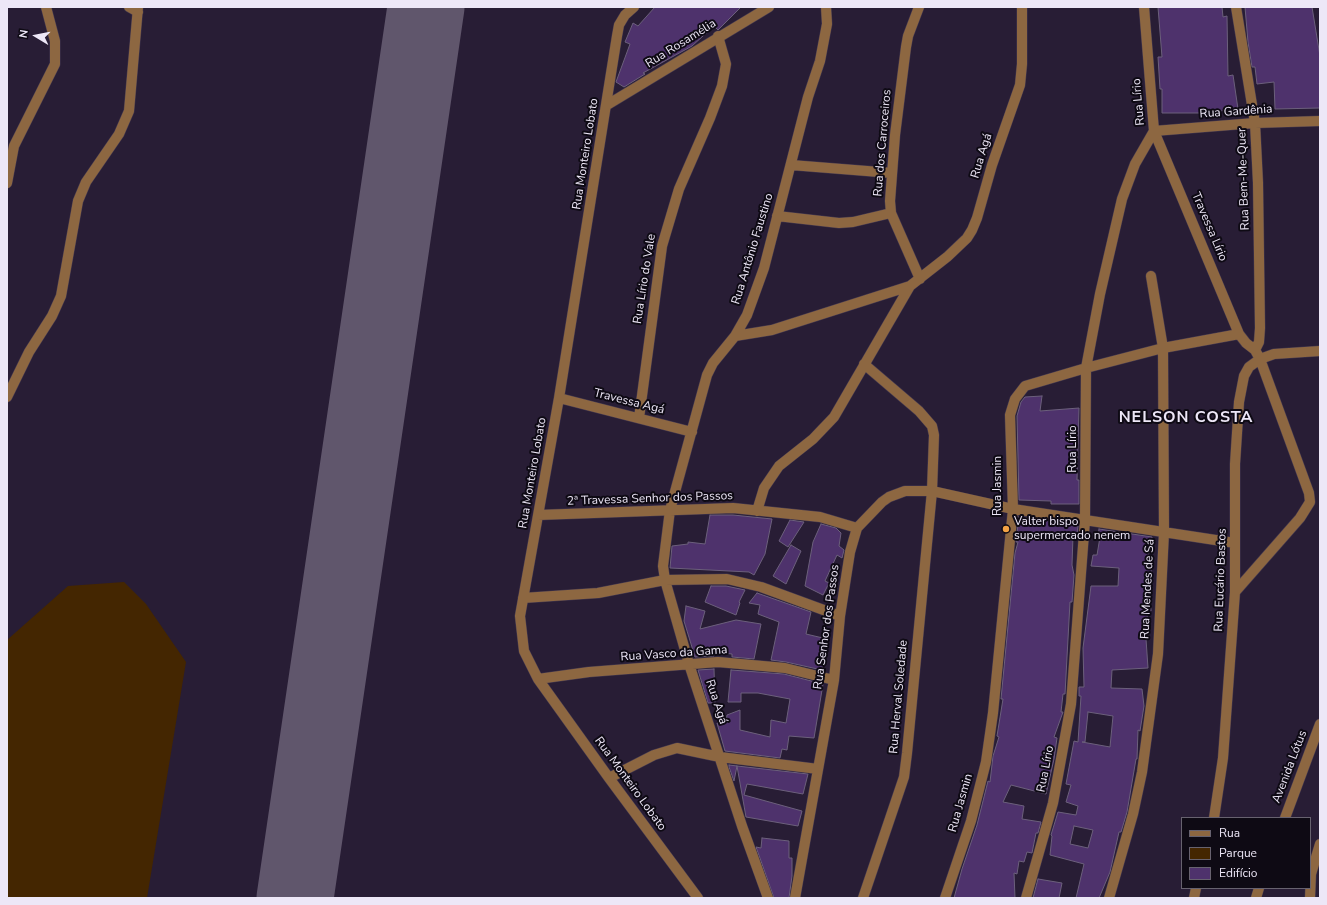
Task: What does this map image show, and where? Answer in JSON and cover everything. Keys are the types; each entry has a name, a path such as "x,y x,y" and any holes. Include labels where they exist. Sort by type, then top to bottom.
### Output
{"street":[{"path":"7,183 14,146 54,64 55,41 46,7"},
{"name":"Rua Monteiro Lobato","path":"634,7 625,15 619,25 559,398 520,616 524,651 538,679 698,898"},
{"name":"Rua Rosamélia","path":"607,105 718,36 769,7"},
{"name":"Rua Antônio Faustino","path":"670,510 707,375 713,363 735,336 747,316 757,288 808,97 820,61 827,24 826,7"},
{"name":"Rua dos Carroceiros","path":"919,7 907,41 892,173 891,213 920,279"},
{"name":"Rua Agá","path":"735,336 772,330 910,286 967,238 977,218 995,158 1020,85 1022,64 1022,7"},
{"name":"Rua Lírio","path":"1026,898 1053,803 1071,704 1085,520 1086,368 1100,294 1122,200 1135,164 1154,131 1144,7"},
{"name":"Rua Bem-Me-Quer","path":"1236,7 1255,123 1258,183 1260,328 1257,355"},
{"path":"7,398 29,352 52,316 61,296 78,201 83,188 119,134 129,111 135,9"},
{"name":"Rua Lírio do Vale","path":"639,418 662,246 679,189 710,118 722,86 726,64 718,36"},
{"name":"Rua Gardênia","path":"1154,131 1255,123 1320,121"},
{"name":"Travessa Lírio","path":"1154,131 1239,334"},
{"path":"791,165 892,173"},
{"path":"777,216 839,223 853,222 891,213"},
{"name":"Rua Mendes de Sá","path":"1109,898 1133,814 1150,721 1158,654 1164,532 1163,348 1152,276"},
{"name":"Rua Agá","path":"757,511 764,488 779,466 813,439 834,417 856,382 864,364 910,286"},
{"path":"1235,592 1300,518 1310,502 1309,493 1257,355 1239,334"},
{"name":"Rua Jasmin","path":"945,898 971,821 986,762 997,683 1013,509 1010,415 1015,399 1025,386 1086,368 1163,348 1239,334"},
{"path":"1257,355 1320,351"},
{"name":"Rua Eucário Bastos","path":"1214,817 1223,758 1235,592 1235,464 1239,402 1244,376 1257,355"},
{"name":"Rua Herval Soledade","path":"863,898 904,777 932,492 934,435 932,426 919,411 864,364"},
{"name":"Travessa Agá","path":"559,398 692,432"},
{"name":"Rua Senhor dos Passos","path":"795,898 834,680 840,616 850,552 857,528 888,497 905,491 932,492 1013,509 1236,543"},
{"name":"2ª Travessa Senhor dos Passos","path":"538,515 733,508 820,517 857,528"},
{"name":"Rua Agá","path":"670,510 664,559 665,580 689,664 742,826 768,898"},
{"path":"523,598 560,597 598,593 665,580 727,579 761,587 840,616"},
{"name":"Rua Vasco da Gama","path":"538,679 589,672 718,662 766,665 834,680"},
{"name":"Avenida Lótus","path":"1284,817 1319,728"},
{"path":"609,778 654,755 678,748 720,757 818,769"},
{"path":"1311,874 1320,844"}],"green space":[{"path":"124,582 146,604 186,662 147,898 7,898 7,640 68,586"}],"building":[{"path":"655,7 741,7 718,30 714,26 692,46 643,73 645,74 624,87 616,82 630,44 625,42 633,23 638,26"},
{"path":"1158,7 1222,7 1223,17 1227,16 1228,76 1233,75 1238,109 1202,113 1162,113 1162,89 1160,89 1158,57 1162,57"},
{"path":"1245,7 1312,7 1320,56 1320,108 1275,109 1274,82 1257,84 1255,67 1252,67"},
{"path":"1042,396 1040,411 1079,408 1077,480 1079,480 1079,504 1051,504 1051,501 1019,500 1017,416 1021,402 1025,397"},
{"path":"710,515 733,515 772,519 765,554 754,575 749,572 670,568 672,546 688,544 688,542 705,544"},
{"path":"1019,516 1078,526 1077,536 1073,536 1072,565 1074,575 1072,602 1070,602 1065,694 1063,694 1061,712 1063,712 1054,737 1057,738 1046,794 1011,785 1003,802 1024,806 1022,819 1041,822 1038,833 1036,833 1032,853 1027,852 1024,862 1019,861 1017,874 1014,873 1015,898 954,898 977,825 988,781 990,782 993,756 999,737 997,736 1003,699 1001,699 1015,553 1018,542 1016,542"},
{"path":"790,520 804,522 788,547 779,541"},
{"path":"821,524 836,528 841,533 839,546 844,550 842,558 837,555 825,581 829,583 823,595 805,586 813,542"},
{"path":"1099,529 1152,537 1152,545 1147,545 1151,564 1152,588 1150,588 1151,611 1147,611 1148,639 1146,639 1148,668 1112,670 1111,688 1142,689 1144,706 1140,731 1138,730 1137,759 1127,812 1121,832 1119,832 1110,872 1099,898 1076,898 1084,864 1050,855 1051,835 1058,812 1076,815 1078,806 1066,802 1071,785 1066,784 1074,741 1078,742 1081,696 1079,696 1079,687 1084,687 1083,648 1091,586 1118,586 1119,568 1091,566 1093,555 1097,555 1100,537 1098,537","holes":["1088,712 1113,716 1110,747 1082,742 1085,742","1074,826 1093,830 1088,848 1070,844"]},
{"path":"791,545 801,551 786,584 773,576"},
{"path":"711,586 726,586 745,590 739,602 736,615 705,602"},
{"path":"757,593 811,612 806,634 827,639 822,670 771,660 779,622 758,614 760,605 749,603"},
{"path":"686,606 705,611 700,629 736,620 761,624 754,659 732,657 732,654 714,652 714,656 695,657 684,621"},
{"path":"714,669 715,703 708,703 698,670"},
{"path":"731,670 784,674 823,684 814,738 789,736 787,750 782,749 780,758 725,751 717,723 726,723 727,715 740,710 740,730 770,737 771,720 786,723 790,699 758,693 741,693 741,702 728,702"},
{"path":"729,765 737,766 734,781 729,767"},
{"path":"737,766 808,774 803,794 747,784 744,795 802,811 798,826 746,817"},
{"path":"762,838 789,841 789,858 792,858 792,876 789,898 774,898 756,847 761,848"},
{"path":"1038,879 1062,883 1059,898 1033,898"}],"runway":[{"path":"295,898 426,7"}],"place":[{"name":"Valter bispo supermercado nenem","path":"1006,529"}],"district":[{"name":"NELSON COSTA","path":"1186,418"}]}
